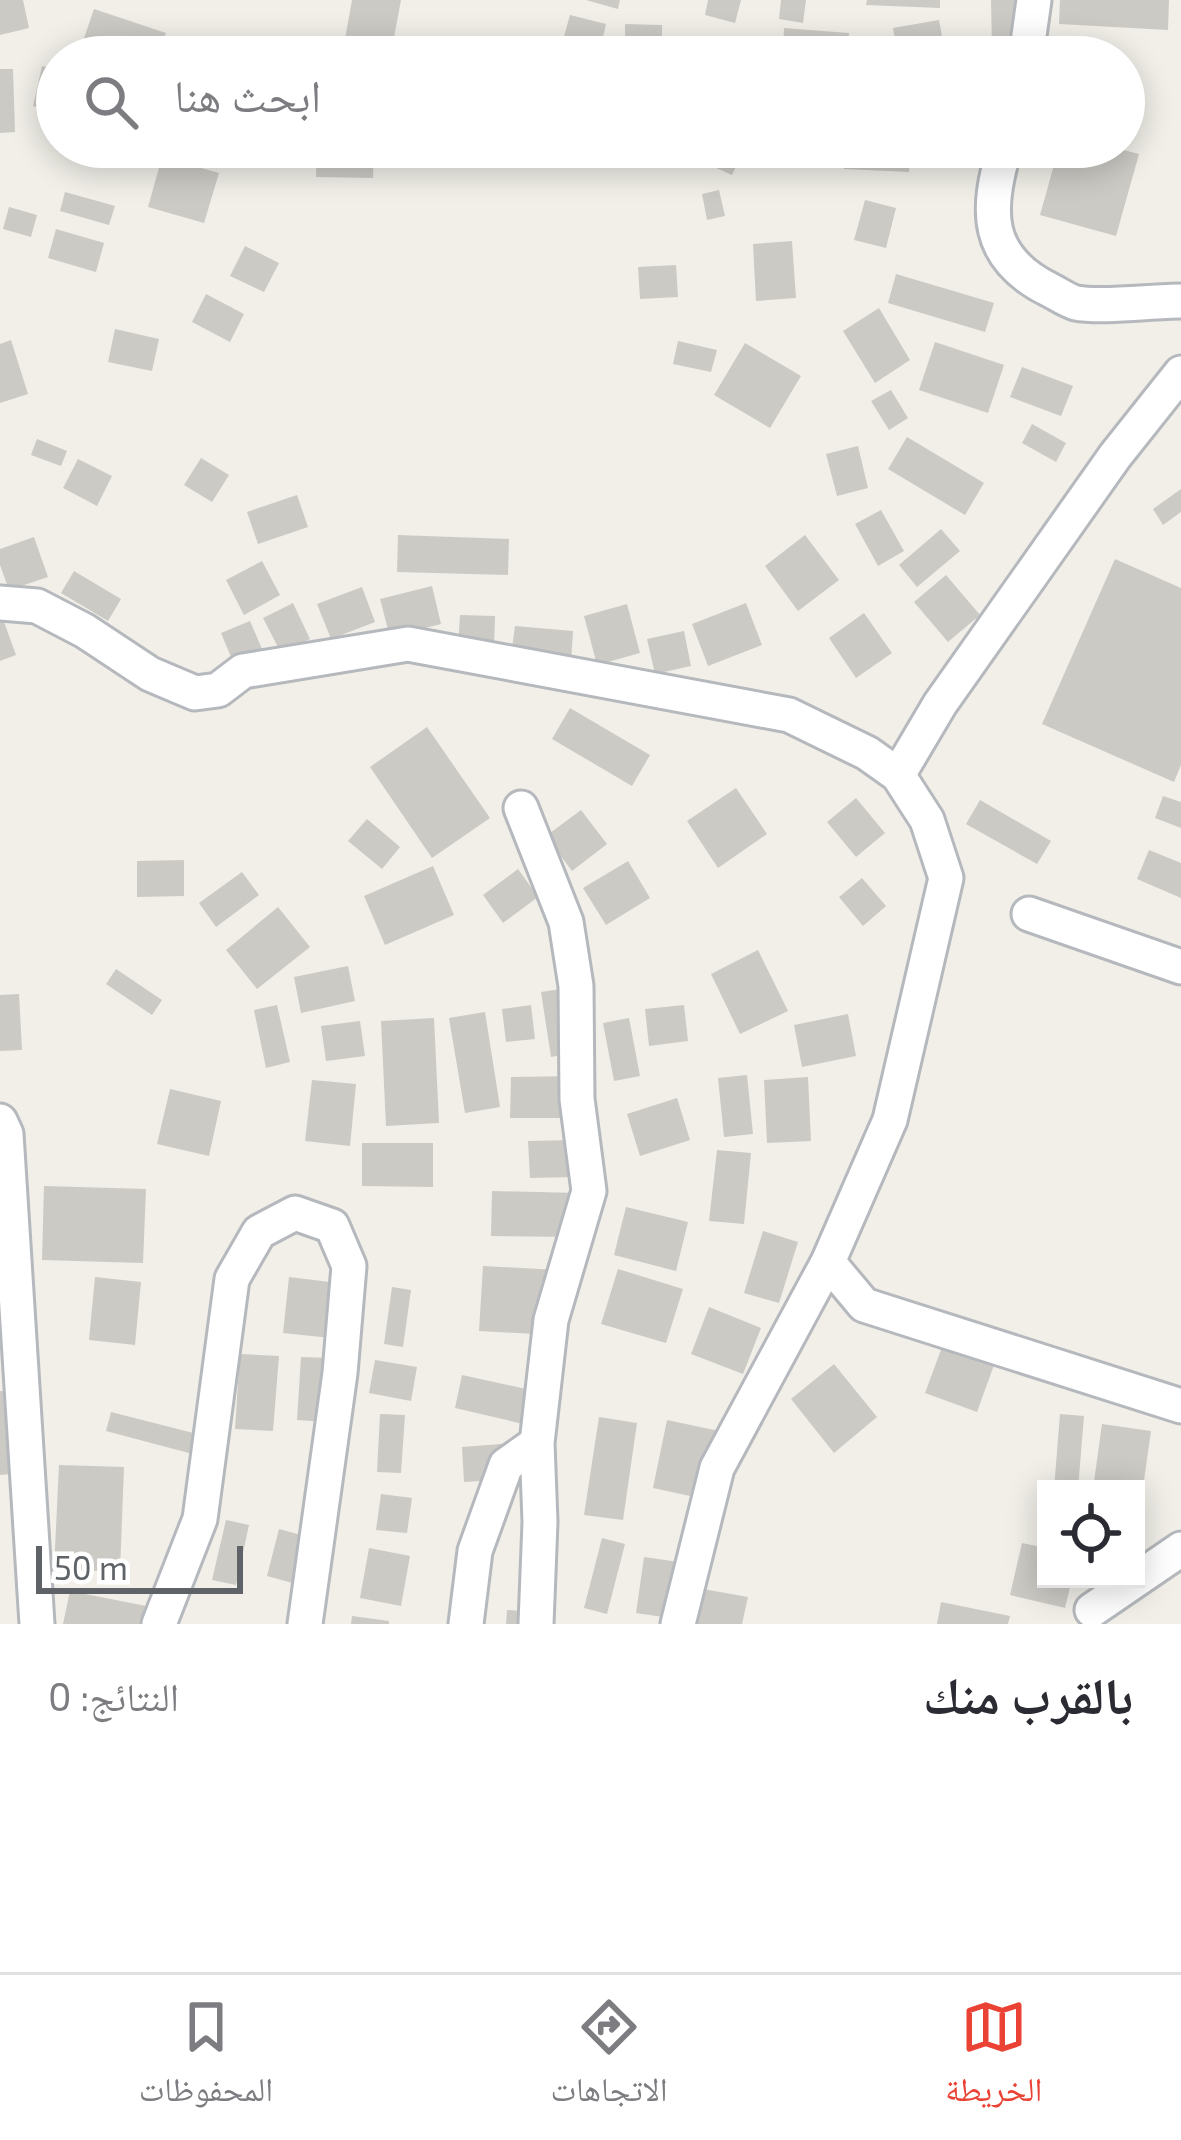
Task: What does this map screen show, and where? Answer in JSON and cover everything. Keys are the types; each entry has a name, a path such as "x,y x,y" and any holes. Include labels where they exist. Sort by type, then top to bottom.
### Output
{"street":[{"path":"1029,36 1034,0"},
{"path":"998,168 992,214 1002,255 1030,280 1076,303 1181,301"},
{"path":"898,775 940,704 1115,456 1175,399"},
{"path":"0,603 37,606 86,631 149,674 195,692 218,690 243,671 407,644 789,715 898,775 927,820 946,878 890,1120 828,1262 717,1468 678,1624"},
{"path":"521,808 566,922 576,986 577,1099 589,1191 551,1320 536,1443 536,1624"},
{"path":"1029,914 1181,967"},
{"path":"0,1121 6,1134 37,1624"},
{"path":"159,1624 200,1519 232,1279 260,1232 295,1213 332,1226 349,1266 340,1373 305,1624"},
{"path":"828,1262 864,1305 1181,1406"},
{"path":"0,1307 17,1337"},
{"path":"466,1624 475,1551 506,1465 536,1443"},
{"path":"1092,1610 1181,1549"},
{"path":"537,1579 561,1624"}],"building":[{"path":"0,0 23,0 29,28 0,35"},
{"path":"352,0 401,0 394,36 346,36"},
{"path":"586,0 620,0 618,9"},
{"path":"708,0 741,0 735,23 705,15"},
{"path":"781,0 806,0 803,23 779,19"},
{"path":"867,0 940,0 940,8 866,5"},
{"path":"991,0 1030,0 1031,36 992,36"},
{"path":"1060,0 1169,0 1168,30 1059,24"},
{"path":"94,9 166,33 165,36 85,36"},
{"path":"570,15 606,24 603,36 564,36"},
{"path":"939,20 942,36 894,36 893,28"},
{"path":"625,24 662,25 662,36 625,36"},
{"path":"784,28 849,33 849,36 784,36"},
{"path":"0,69 13,69 15,132 0,133"},
{"path":"159,168 219,173 204,223 148,207"},
{"path":"316,168 373,168 373,178 316,177"},
{"path":"844,168 909,168 909,172"},
{"path":"1053,168 1135,168 1116,236 1040,215"},
{"path":"719,190 725,216 707,220 702,194"},
{"path":"65,192 115,206 109,225 60,211"},
{"path":"865,200 896,208 886,248 854,240"},
{"path":"9,207 37,215 31,237 3,229"},
{"path":"56,229 104,243 96,272 48,258"},
{"path":"792,241 796,298 756,301 753,244"},
{"path":"245,246 279,263 264,292 230,276"},
{"path":"676,265 678,297 640,299 638,267"},
{"path":"896,274 994,303 985,332 888,303"},
{"path":"206,294 244,314 230,342 192,322"},
{"path":"879,308 910,360 875,383 843,331"},
{"path":"115,329 159,339 152,371 108,362"},
{"path":"11,340 28,394 0,403 0,344"},
{"path":"678,341 717,350 711,372 673,364"},
{"path":"935,342 1004,365 988,413 919,390"},
{"path":"745,343 801,376 770,428 714,395"},
{"path":"1022,367 1073,386 1061,416 1010,397"},
{"path":"891,390 908,418 889,430 871,401"},
{"path":"1032,424 1066,443 1056,462 1022,443"},
{"path":"907,437 984,483 965,515 888,469"},
{"path":"37,439 67,451 61,466 31,455"},
{"path":"858,446 868,488 837,496 826,454"},
{"path":"201,458 229,475 212,502 184,485"},
{"path":"78,459 112,476 97,506 63,488"},
{"path":"1181,489 1181,512 1163,525 1153,509"},
{"path":"297,495 308,527 258,544 247,512"},
{"path":"881,510 904,551 878,566 855,524"},
{"path":"941,529 960,551 917,587 899,565"},
{"path":"398,535 509,539 508,575 397,572"},
{"path":"805,535 839,580 798,611 765,566"},
{"path":"34,537 48,577 9,590 0,549"},
{"path":"1115,559 1181,588 1181,765 1174,782 1042,724"},
{"path":"262,561 280,595 244,615 226,580"},
{"path":"74,571 121,599 108,621 61,593"},
{"path":"946,575 980,615 948,642 914,602"},
{"path":"432,586 441,624 390,637 380,599"},
{"path":"362,587 375,622 331,639 317,604"},
{"path":"293,603 310,639 281,653 263,618"},
{"path":"746,603 762,645 708,666 692,624"},
{"path":"627,604 640,653 597,665 584,616"},
{"path":"864,613 892,653 856,678 829,638"},
{"path":"460,615 495,616 494,647 458,647"},
{"path":"0,620 16,655 0,661"},
{"path":"250,621 265,656 236,669 221,633"},
{"path":"515,626 573,631 571,662 511,656"},
{"path":"684,631 691,666 655,674 647,639"},
{"path":"570,708 650,755 632,786 552,739"},
{"path":"427,727 490,818 432,858 370,767"},
{"path":"736,788 767,834 718,868 687,821"},
{"path":"1163,796 1181,802 1181,828 1155,818"},
{"path":"856,798 885,833 856,857 827,822"},
{"path":"980,800 1051,841 1037,864 966,824"},
{"path":"581,810 607,844 572,871 546,836"},
{"path":"367,819 400,847 382,869 348,841"},
{"path":"1149,850 1181,863 1181,898 1137,879"},
{"path":"184,860 184,896 137,897 137,861"},
{"path":"628,861 650,898 606,925 583,888"},
{"path":"433,866 454,915 385,945 364,896"},
{"path":"518,869 538,897 503,923 483,895"},
{"path":"242,872 259,895 216,927 199,903"},
{"path":"862,878 886,906 863,926 839,897"},
{"path":"278,907 310,947 257,989 226,950"},
{"path":"758,950 788,1011 740,1034 711,974"},
{"path":"348,966 355,1001 301,1013 294,977"},
{"path":"116,969 162,1000 152,1015 106,984"},
{"path":"581,986 590,1050 551,1057 541,992"},
{"path":"19,994 22,1050 0,1051 0,995"},
{"path":"277,1005 290,1062 266,1068 254,1010"},
{"path":"531,1005 535,1039 506,1042 502,1009"},
{"path":"684,1005 688,1041 649,1046 645,1009"},
{"path":"485,1012 500,1107 465,1113 449,1018"},
{"path":"848,1014 856,1056 802,1067 794,1025"},
{"path":"434,1018 439,1123 386,1126 381,1021"},
{"path":"629,1018 640,1076 614,1081 603,1023"},
{"path":"360,1021 365,1056 326,1061 321,1026"},
{"path":"747,1075 753,1134 724,1137 718,1078"},
{"path":"577,1076 578,1118 510,1118 511,1077"},
{"path":"808,1077 811,1141 767,1143 764,1080"},
{"path":"312,1080 356,1084 350,1146 305,1141"},
{"path":"170,1089 221,1101 209,1156 157,1144"},
{"path":"677,1098 690,1140 640,1156 627,1114"},
{"path":"574,1140 574,1177 530,1178 528,1141"},
{"path":"362,1143 433,1143 433,1187 362,1186"},
{"path":"717,1150 751,1153 744,1224 709,1221"},
{"path":"44,1186 146,1189 143,1263 42,1260"},
{"path":"492,1191 578,1193 577,1237 491,1236"},
{"path":"626,1207 688,1222 676,1271 614,1255"},
{"path":"763,1231 798,1242 779,1303 744,1293"},
{"path":"483,1266 558,1270 554,1335 479,1331"},
{"path":"618,1269 683,1289 666,1343 601,1324"},
{"path":"95,1277 141,1282 135,1345 89,1340"},
{"path":"289,1277 338,1283 331,1338 283,1333"},
{"path":"392,1287 411,1290 403,1347 384,1344"},
{"path":"709,1307 761,1328 743,1374 691,1354"},
{"path":"942,1347 994,1365 977,1412 925,1393"},
{"path":"240,1354 279,1356 273,1431 235,1429"},
{"path":"301,1357 330,1358 327,1422 297,1420"},
{"path":"375,1360 417,1367 411,1401 369,1393"},
{"path":"834,1364 877,1417 834,1453 791,1399"},
{"path":"462,1375 540,1392 532,1426 455,1408"},
{"path":"0,1391 12,1474 0,1475"},
{"path":"111,1412 209,1437 204,1457 106,1431"},
{"path":"380,1414 405,1415 401,1473 377,1472"},
{"path":"1060,1414 1084,1416 1079,1480 1055,1480"},
{"path":"599,1417 637,1423 623,1520 584,1515"},
{"path":"667,1420 719,1431 704,1499 653,1488"},
{"path":"1102,1424 1151,1431 1144,1480 1094,1480"},
{"path":"513,1443 515,1479 464,1482 462,1447"},
{"path":"59,1465 124,1467 120,1572 54,1569"},
{"path":"381,1494 412,1498 407,1533 376,1530"},
{"path":"226,1520 249,1525 236,1585 212,1580"},
{"path":"279,1529 330,1543 318,1590 267,1576"},
{"path":"602,1538 625,1544 607,1614 584,1608"},
{"path":"1022,1543 1037,1546 1037,1588 1070,1588 1065,1608 1010,1595"},
{"path":"369,1548 410,1556 401,1606 360,1598"},
{"path":"644,1557 686,1563 677,1619 636,1613"},
{"path":"703,1589 748,1597 742,1624 696,1624"},
{"path":"70,1591 151,1607 148,1624 63,1624"},
{"path":"941,1602 1010,1616 1008,1624 937,1624"},
{"path":"507,1610 546,1613 545,1624 506,1624"},
{"path":"352,1616 389,1621 389,1624 351,1624"}]}
